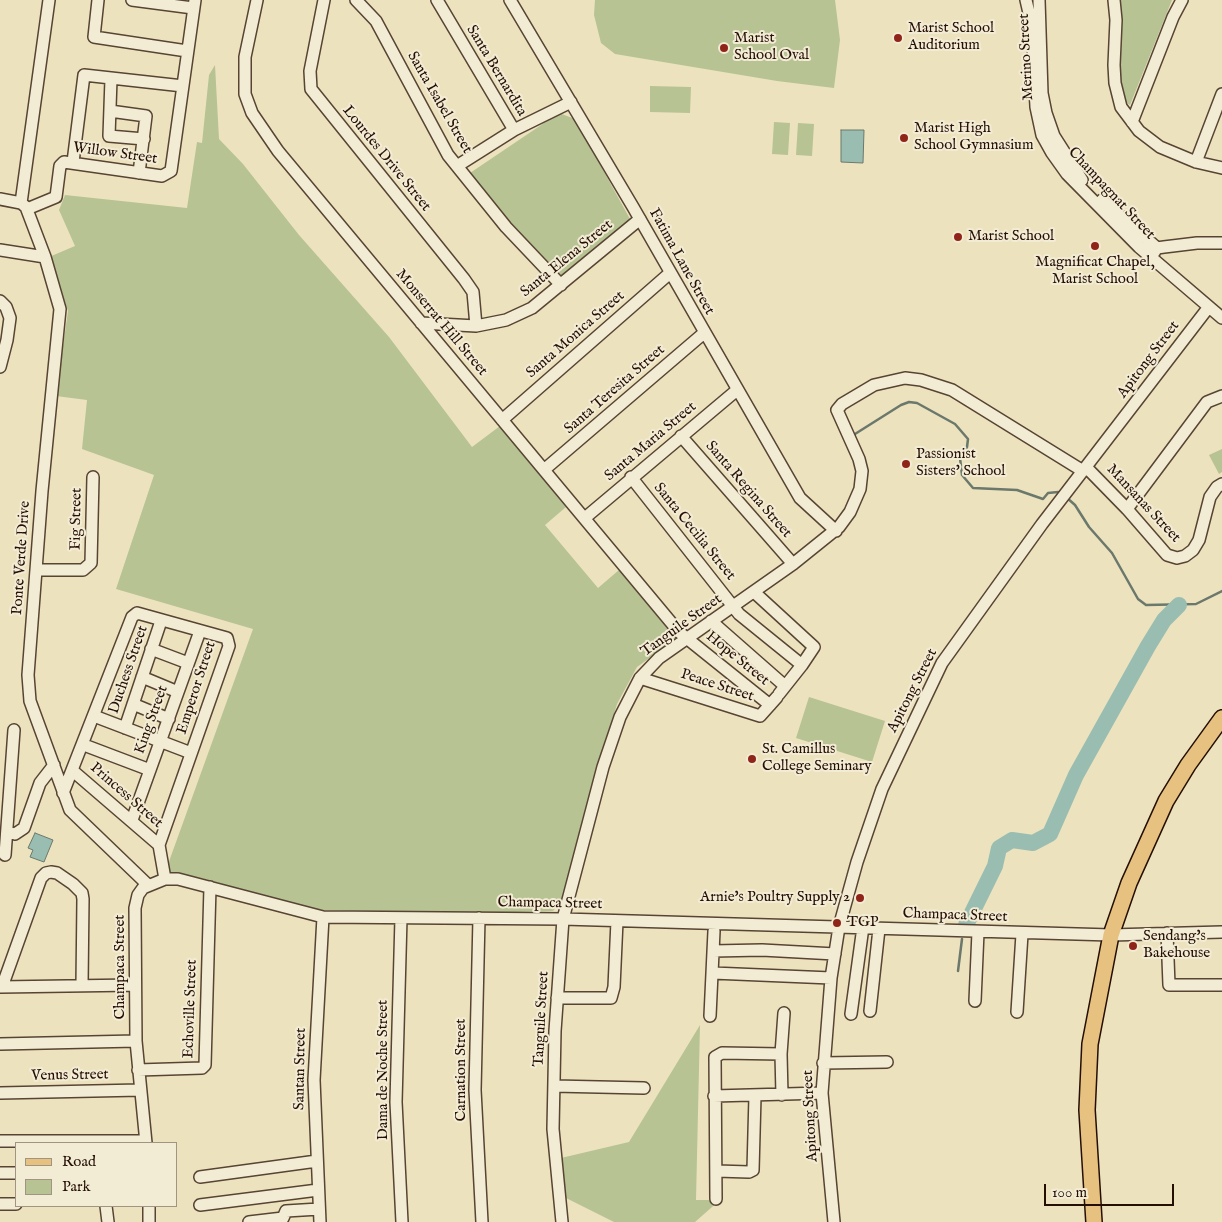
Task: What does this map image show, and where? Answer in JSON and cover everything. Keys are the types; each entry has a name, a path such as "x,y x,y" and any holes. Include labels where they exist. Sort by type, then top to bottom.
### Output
{"main road":[{"path":"1094,1222 1087,1110 1090,1044 1111,935 1129,883 1166,801 1188,765 1222,718"}],"street":[{"path":"0,199 24,206 48,0"},
{"path":"98,0 94,37 187,51"},
{"path":"73,162 83,76 183,86 194,4 132,0"},
{"name":"Monserrat Hill Street","path":"257,0 244,70 245,94 252,113 278,152 502,420 586,517 668,619 686,638"},
{"name":"Lourdes Drive Street","path":"324,0 310,71 311,89 464,279 473,292 476,326"},
{"name":"Santa Isabel Street","path":"356,0 376,21 442,144 457,166 506,227 561,285"},
{"name":"Santa Bernardita","path":"437,0 514,130"},
{"name":"Fatima Lane Street","path":"510,0 640,219 800,498 836,530"},
{"name":"Champagnat Street","path":"1026,0 1032,26 1035,102 1046,143 1067,174 1154,253 1208,308 1222,318"},
{"name":"Merino Street","path":"1039,0 1042,93 1054,136 1077,174 1092,192 1154,253"},
{"path":"1114,0 1115,83 1122,107 1139,131 1160,146 1196,162 1222,168"},
{"path":"1132,122 1173,17 1182,0"},
{"path":"112,79 109,136 144,140"},
{"name":"Willow Street","path":"24,206 56,197 60,166 64,162 162,176 170,174 174,167 183,86"},
{"path":"1196,162 1222,94"},
{"path":"457,166 514,130 571,102"},
{"path":"110,111 146,116 139,172"},
{"name":"Ponte Verde Drive","path":"24,206 45,257 60,309 36,570 28,675 29,693 63,794 76,817 147,884"},
{"name":"Santa Elena Street","path":"421,323 476,326 506,320 524,312 561,285 640,219"},
{"path":"1154,253 1197,243 1222,243"},
{"path":"0,250 45,257"},
{"name":"Santa Monica Street","path":"502,420 670,273"},
{"path":"0,301 6,307 10,318 0,367"},
{"name":"Apitong Street","path":"834,1222 822,1093 831,978 839,927 857,862 882,789 932,680 978,612 1063,497 1208,308"},
{"name":"Santa Teresita Street","path":"545,469 704,333"},
{"name":"Tanguile Street","path":"562,1222 553,1136 557,998 563,919 604,767 620,717 640,678 659,658 686,638 714,623 836,530 850,512 860,489 862,472 859,459 838,413 838,408 874,385 905,378 921,380 952,390 1085,469"},
{"name":"Santa Maria Street","path":"586,517 631,477 737,390"},
{"path":"1127,509 1207,402 1222,396"},
{"name":"Santa Regina Street","path":"681,436 793,564"},
{"name":"Mansanas Street","path":"1085,469 1127,509 1166,555 1177,558 1185,556 1193,550 1199,540 1210,497 1222,484"},
{"name":"Santa Cecilia Street","path":"631,477 739,614 802,665"},
{"name":"Fig Street","path":"36,570 83,570 91,563 93,478"},
{"path":"714,623 778,695 813,650 812,643 754,592"},
{"name":"Emperor Street","path":"63,794 74,771 132,616 137,614 227,638 229,646 159,845 165,879"},
{"name":"Duchess Street","path":"125,728 161,621"},
{"name":"King Street","path":"132,820 200,631"},
{"name":"Hope Street","path":"686,638 778,695"},
{"path":"152,649 188,664"},
{"path":"142,676 178,692"},
{"name":"Peace Street","path":"640,678 755,715 761,715 778,695"},
{"path":"133,704 168,719"},
{"path":"94,716 191,753"},
{"path":"4,855 14,730"},
{"path":"84,745 150,770"},
{"path":"7,832 14,834 24,828 40,783 54,766"},
{"name":"Princess Street","path":"74,771 159,845"},
{"path":"82,985 84,904 82,893 57,873 46,873 41,878 1,987 135,985"},
{"name":"Champaca Street","path":"146,1142 136,1041 136,908 138,895 147,884 165,879 178,879 323,917 617,920 863,927 1022,934 1111,935 1222,932"},
{"name":"Echoville Street","path":"138,1070 202,1068 205,1065 210,887"},
{"name":"Santan Street","path":"320,1222 314,1080 323,917"},
{"name":"Dama de Noche Street","path":"401,918 396,1102 402,1222"},
{"name":"Carnation Street","path":"479,918 475,1090 482,1222"},
{"path":"557,998 611,998 614,986 617,920"},
{"path":"851,1014 863,927"},
{"path":"870,1011 879,929"},
{"path":"710,1016 710,984 713,973 714,932"},
{"path":"975,1002 978,932"},
{"path":"1017,1012 1022,934"},
{"path":"1167,934 1169,985 1222,985"},
{"path":"714,951 762,950 834,954"},
{"path":"713,973 831,978"},
{"path":"782,1095 781,1054 784,1012"},
{"path":"0,1044 136,1041"},
{"path":"716,1199 715,1057 717,1054 781,1054"},
{"path":"823,1063 887,1062"},
{"path":"554,1086 644,1088"},
{"name":"Venus Street","path":"0,1093 140,1090"},
{"path":"714,1096 822,1093"},
{"path":"717,1171 749,1172 753,1170 755,1096"},
{"path":"0,1141 146,1142"},
{"path":"200,1177 317,1161"},
{"path":"0,1173 15,1173"},
{"path":"200,1205 318,1190"},
{"path":"0,1204 15,1204"},
{"path":"106,1207 108,1222"},
{"path":"149,1207 149,1222"},
{"path":"249,1222 283,1218 286,1211 319,1209"}],"green space":[{"name":"Marist School Oval","path":"595,0 835,0 840,40 834,88 777,81 615,54 601,43 594,15"},
{"path":"1118,0 1172,0 1130,105 1125,102 1118,64"},
{"path":"215,65 219,139 243,164 299,235 389,337 472,447 500,426 566,507 545,525 598,588 619,570 676,639 637,667 617,704 578,836 563,899 553,911 480,913 318,910 201,878 168,875 167,867 253,629 116,589 154,475 82,449 87,400 56,396 68,311 49,257 75,246 59,210 65,195 187,208 197,142 202,143 209,75"},
{"path":"650,86 691,87 690,113 650,112"},
{"path":"559,113 575,119 630,219 562,276 494,205 470,173"},
{"path":"774,122 790,123 788,155 772,154"},
{"path":"798,123 814,124 812,156 796,155"},
{"path":"1222,449 1222,472 1219,474 1209,455"},
{"path":"809,697 885,721 872,762 796,738"},
{"path":"700,1025 696,1200 720,1200 695,1222 614,1222 564,1197 561,1158 629,1142"}],"water":[{"path":"841,130 864,130 863,163 841,162"},
{"path":"35,833 53,840 44,862 30,857 33,850 28,848"}],"waterway":[{"path":"855,434 901,405 909,402 917,403 955,424 968,439 967,447 960,458 962,475 973,488 1017,490 1043,499 1048,493 1058,492 1061,494"},
{"path":"1066,497 1075,505 1089,527 1112,553 1138,599 1146,605 1196,604 1222,591"},
{"path":"966,925 995,866 999,848 1012,840 1033,843 1050,834 1076,775 1148,646 1164,620 1179,605"},
{"path":"958,971 962,939"}],"place":[{"name":"Marist School Auditorium","path":"898,38"},
{"name":"Marist School Oval","path":"724,48"},
{"name":"Marist High School Gymnasium","path":"904,138"},
{"name":"Marist School","path":"958,237"},
{"name":"Magnificat Chapel, Marist School","path":"1095,246"},
{"name":"Passionist Sisters' School","path":"906,464"},
{"name":"St. Camillus College Seminary","path":"752,759"},
{"name":"Arnie's Poultry Supply 2","path":"860,898"},
{"name":"TGP","path":"837,923"},
{"name":"Sendang's Bakehouse","path":"1133,946"}]}
